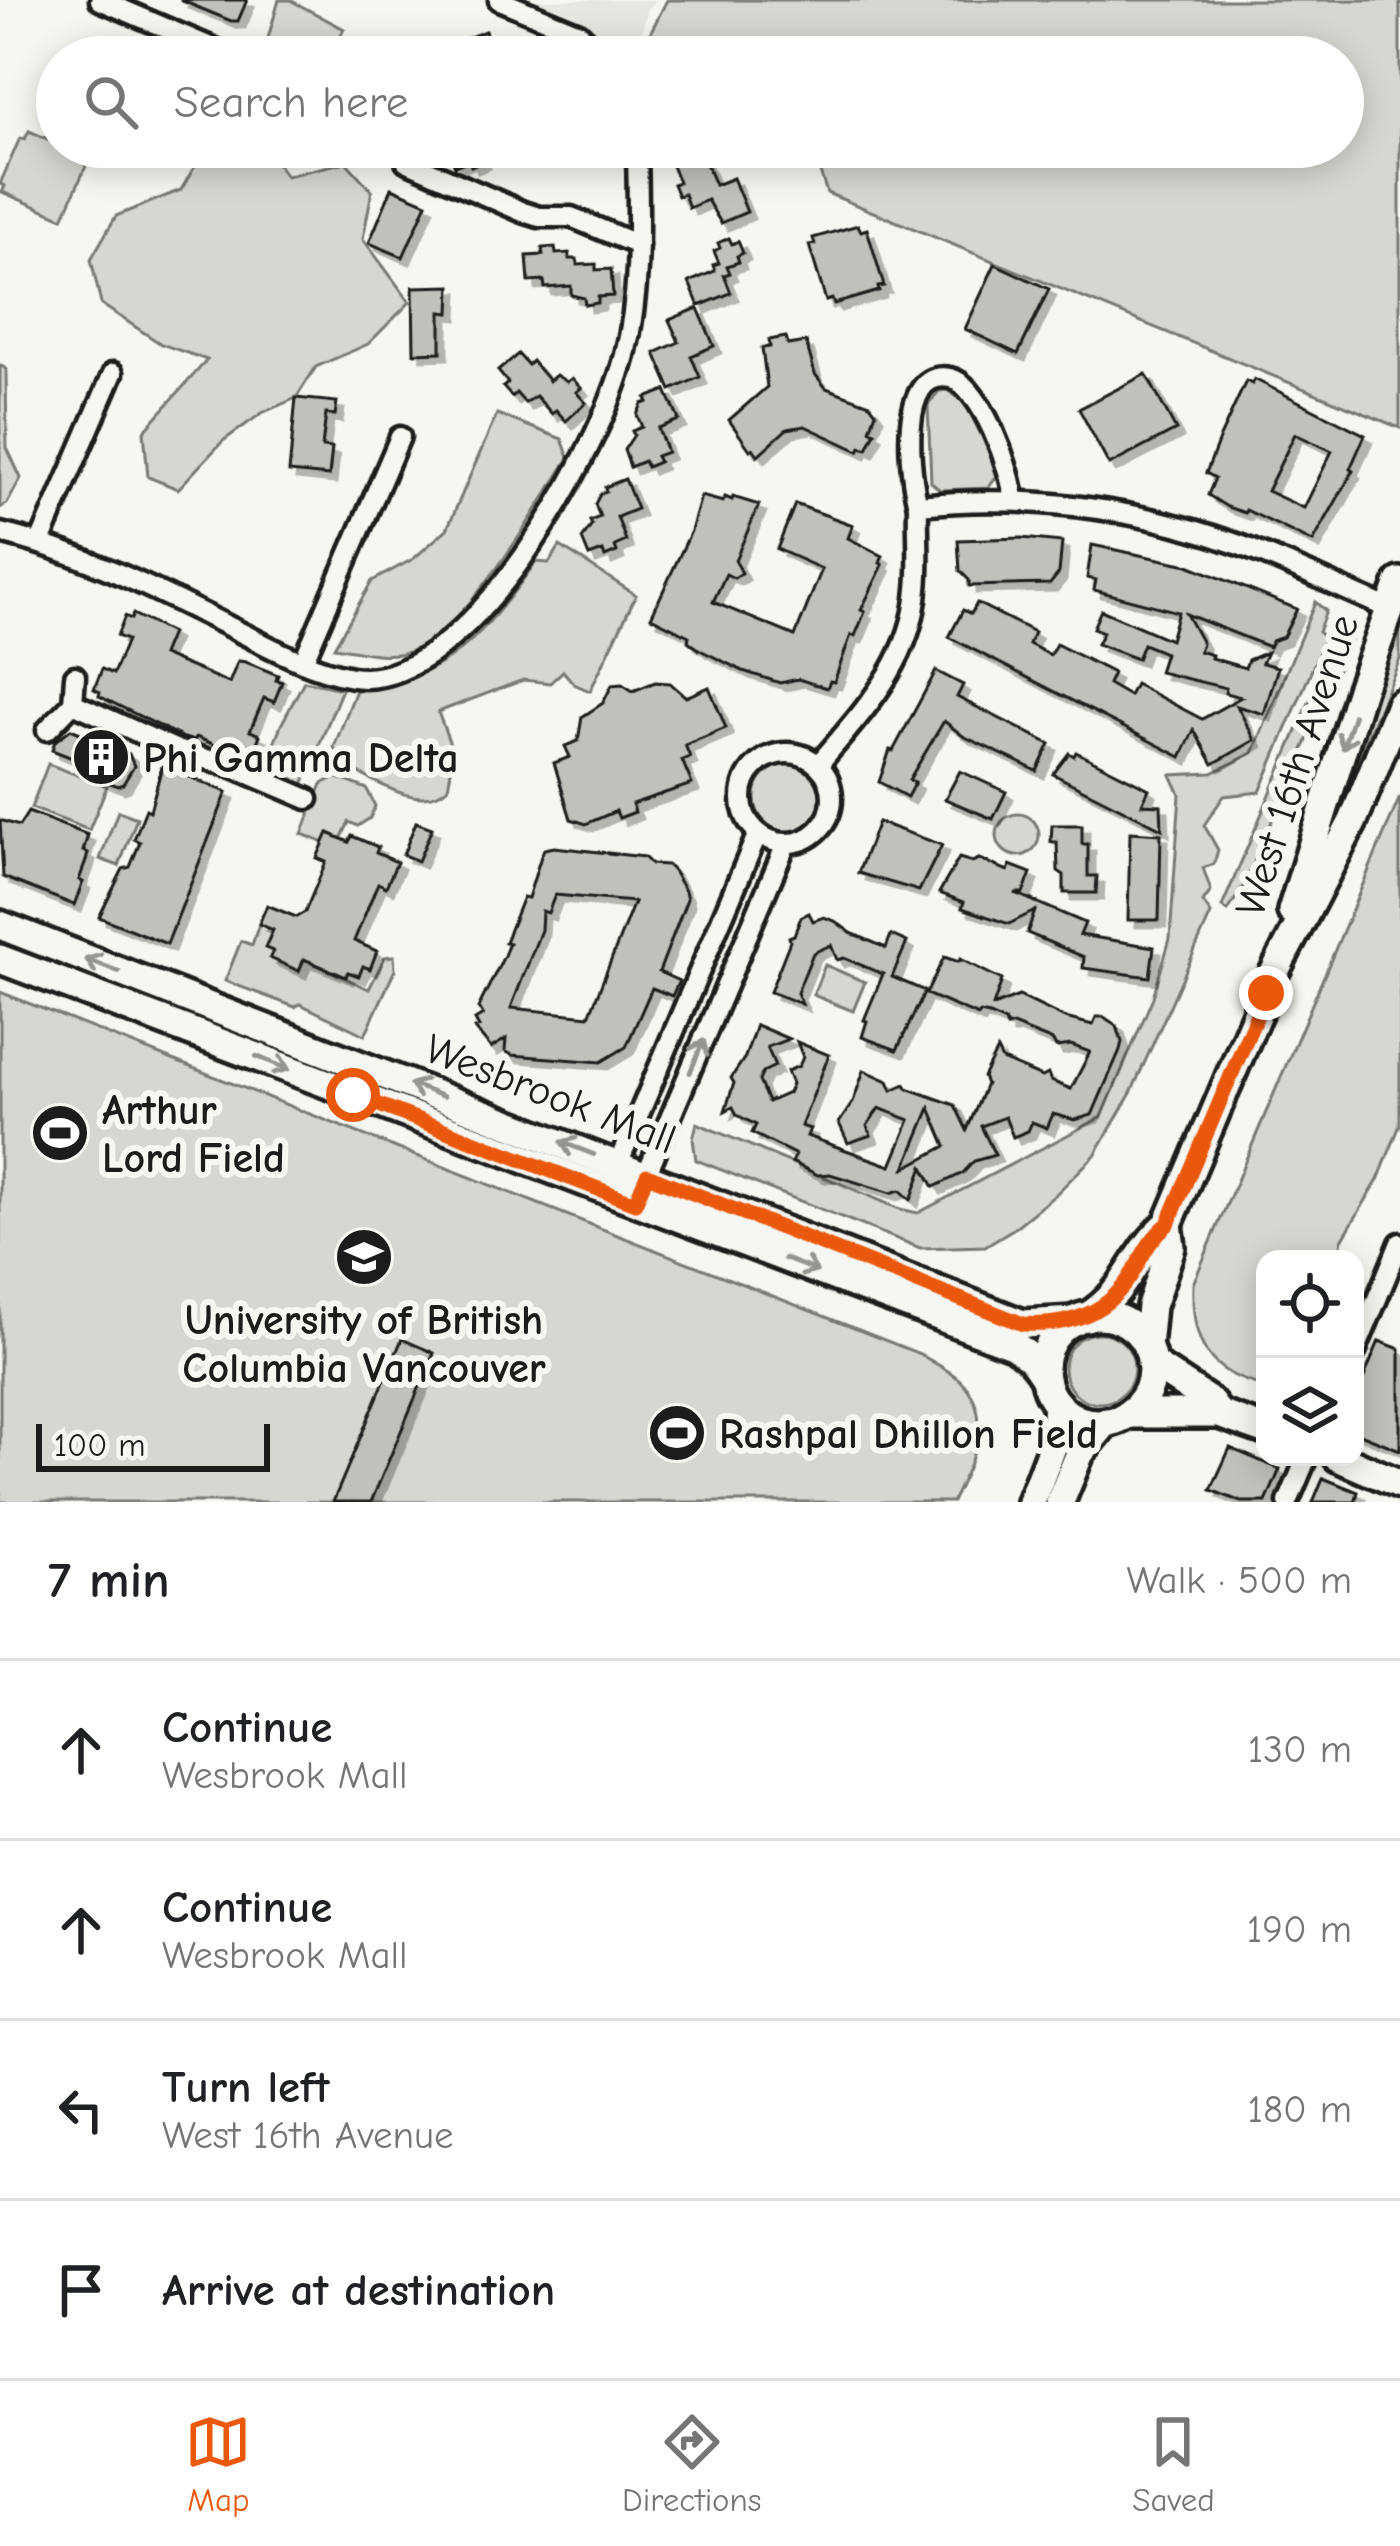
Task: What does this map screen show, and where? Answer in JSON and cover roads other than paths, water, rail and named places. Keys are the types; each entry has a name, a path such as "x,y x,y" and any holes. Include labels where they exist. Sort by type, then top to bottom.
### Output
{"main road":[{"name":"West 16th Avenue","path":"1274,973 1324,805 1400,582"},
{"name":"West 16th Avenue","path":"1080,1319 1120,1291 1150,1239 1168,1224 1274,973 1354,820 1400,704"},
{"name":"Wesbrook Mall","path":"0,925 1023,1324 1080,1319"},
{"name":"Wesbrook Mall","path":"0,959 1014,1345 1032,1359 1051,1391"},
{"name":"West 16th Avenue","path":"1149,1355 1151,1306 1171,1247 1168,1224"},
{"path":"1030,1502 1054,1442 1050,1345 1080,1319 1120,1320 1137,1333 1149,1355 1219,1414"},
{"path":"1060,1502 1080,1453 1148,1387 1149,1355"},
{"path":"1051,1391 1077,1419 1219,1414 1256,1427"},
{"path":"1359,1466 1400,1484"}],"street":[{"path":"100,0 185,36"},
{"path":"499,0 582,36"},
{"path":"422,168 523,212 571,217 638,245"},
{"path":"0,533 40,542 132,578 303,662 353,677 370,677 415,663 464,628 505,580 590,447 625,354 635,301 637,168"},
{"path":"40,542 113,373"},
{"path":"818,765 887,682 907,639 917,592 913,403 922,387 942,378 955,379 970,393 1010,468 1014,500"},
{"path":"303,662 400,437"},
{"path":"918,505 1014,500 1187,528 1265,555 1390,609"},
{"path":"47,730 73,703 75,676"},
{"path":"73,703 178,751 232,767 308,799"},
{"path":"779,753 807,757 818,765 831,786 830,813 813,836 786,844 758,833 743,810 742,796 754,767 779,753"},
{"path":"607,1191 758,833"},
{"path":"635,1203 786,844"},
{"path":"1364,1330 1400,1243"},
{"path":"1288,1502 1303,1466"}],"place":[{"name":"Phi Gamma Delta","path":"101,757"},
{"name":"Arthur Lord Field","path":"60,1133"},
{"name":"University of British Columbia Vancouver","path":"364,1257"},
{"name":"Rashpal Dhillon Field","path":"677,1433"}]}
